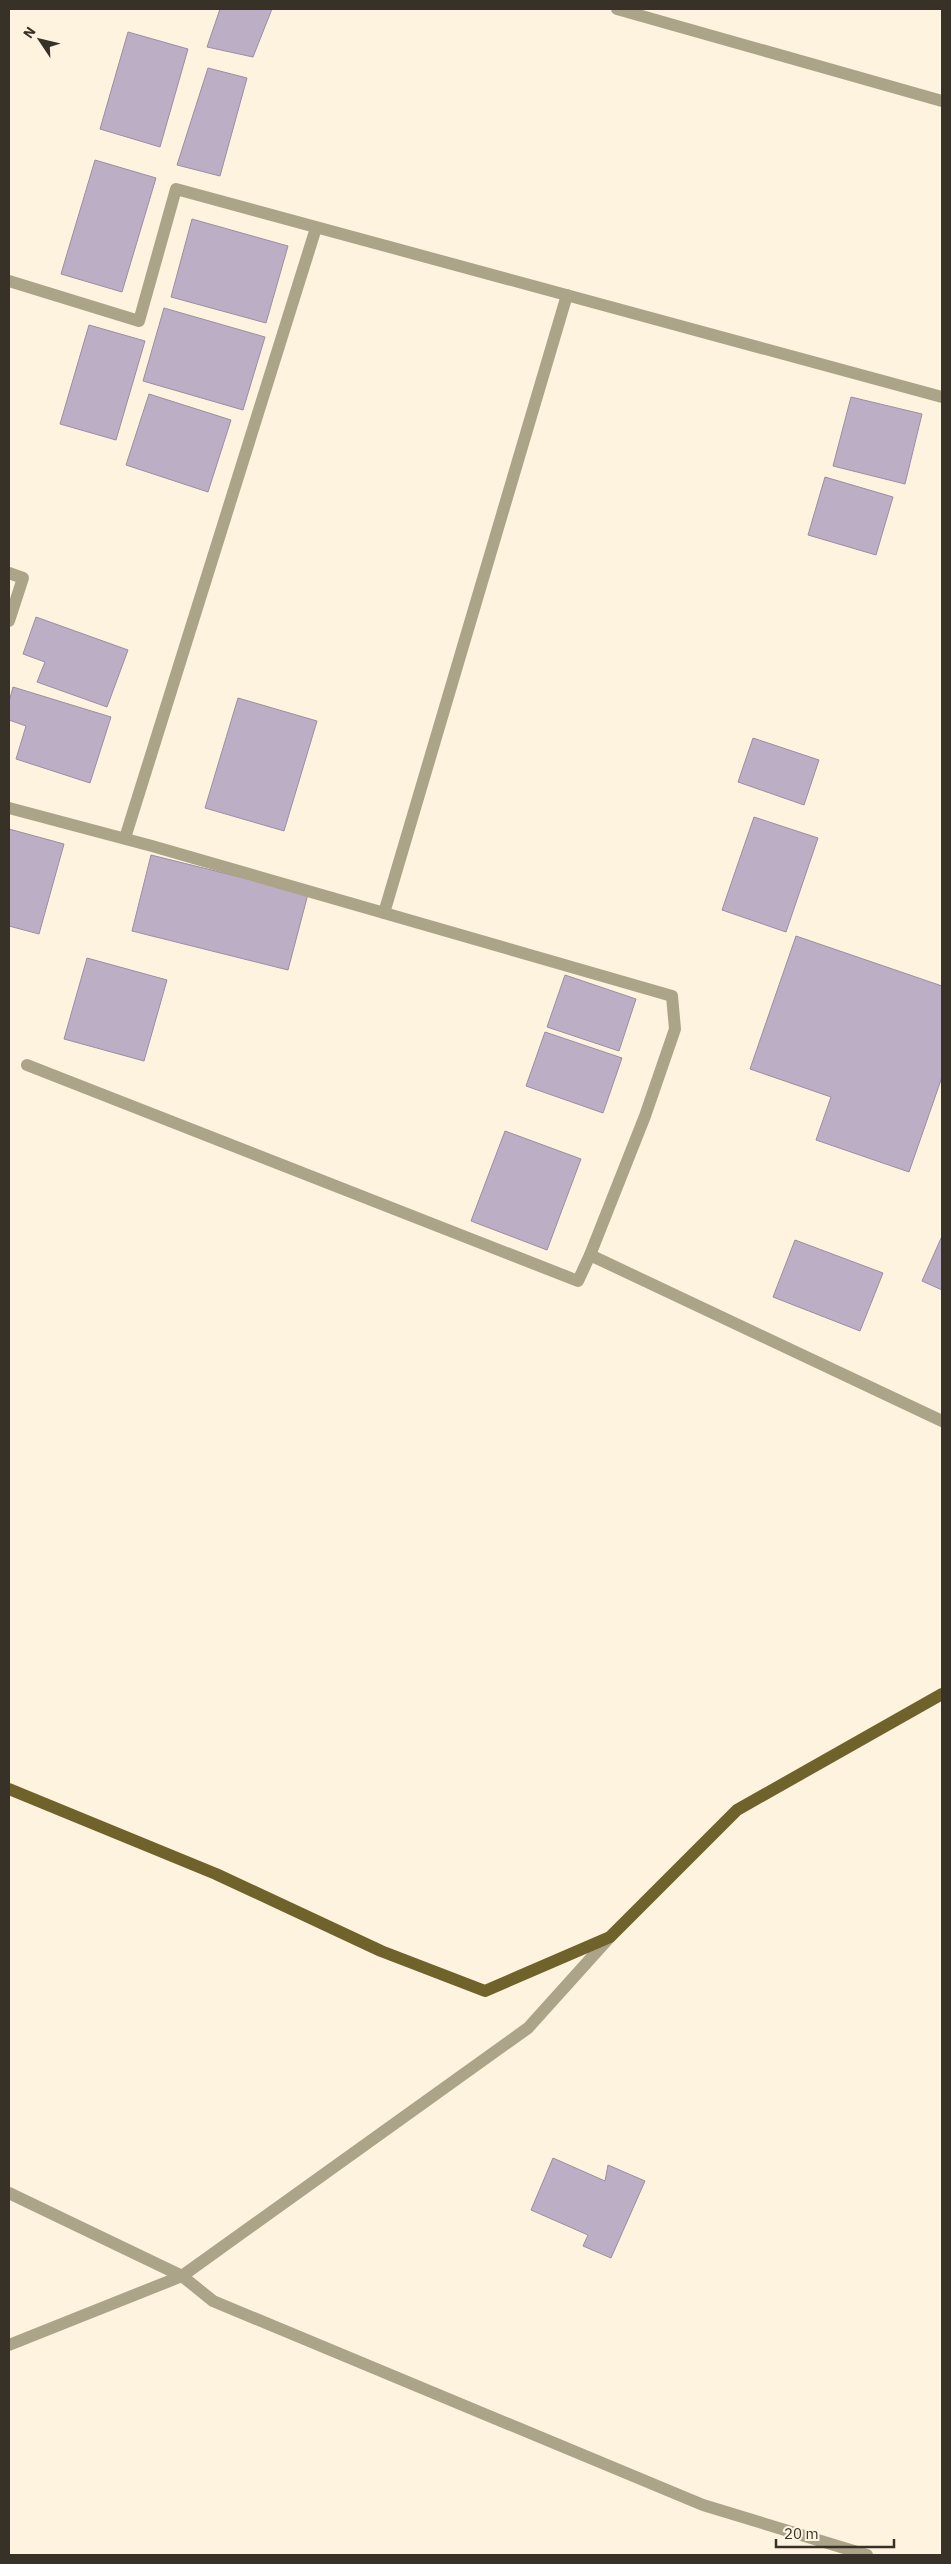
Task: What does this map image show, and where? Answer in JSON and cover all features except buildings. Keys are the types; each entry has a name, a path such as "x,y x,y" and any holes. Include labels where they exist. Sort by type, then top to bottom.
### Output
{"main road":[{"path":"9,1789 216,1874 381,1951 485,1990 610,1937 737,1810 942,1694"}],"street":[{"path":"617,9 942,101"},
{"path":"9,281 140,321 176,189 942,397"},
{"path":"125,838 316,228"},
{"path":"384,913 567,295"},
{"path":"9,573 23,578 9,621"},
{"path":"9,808 125,838 672,996 675,1029 645,1116 578,1281 27,1065"},
{"path":"590,1255 942,1420"},
{"path":"9,2345 182,2276 528,2028 610,1937"},
{"path":"9,2193 182,2276 213,2301 703,2504 867,2555"}]}
